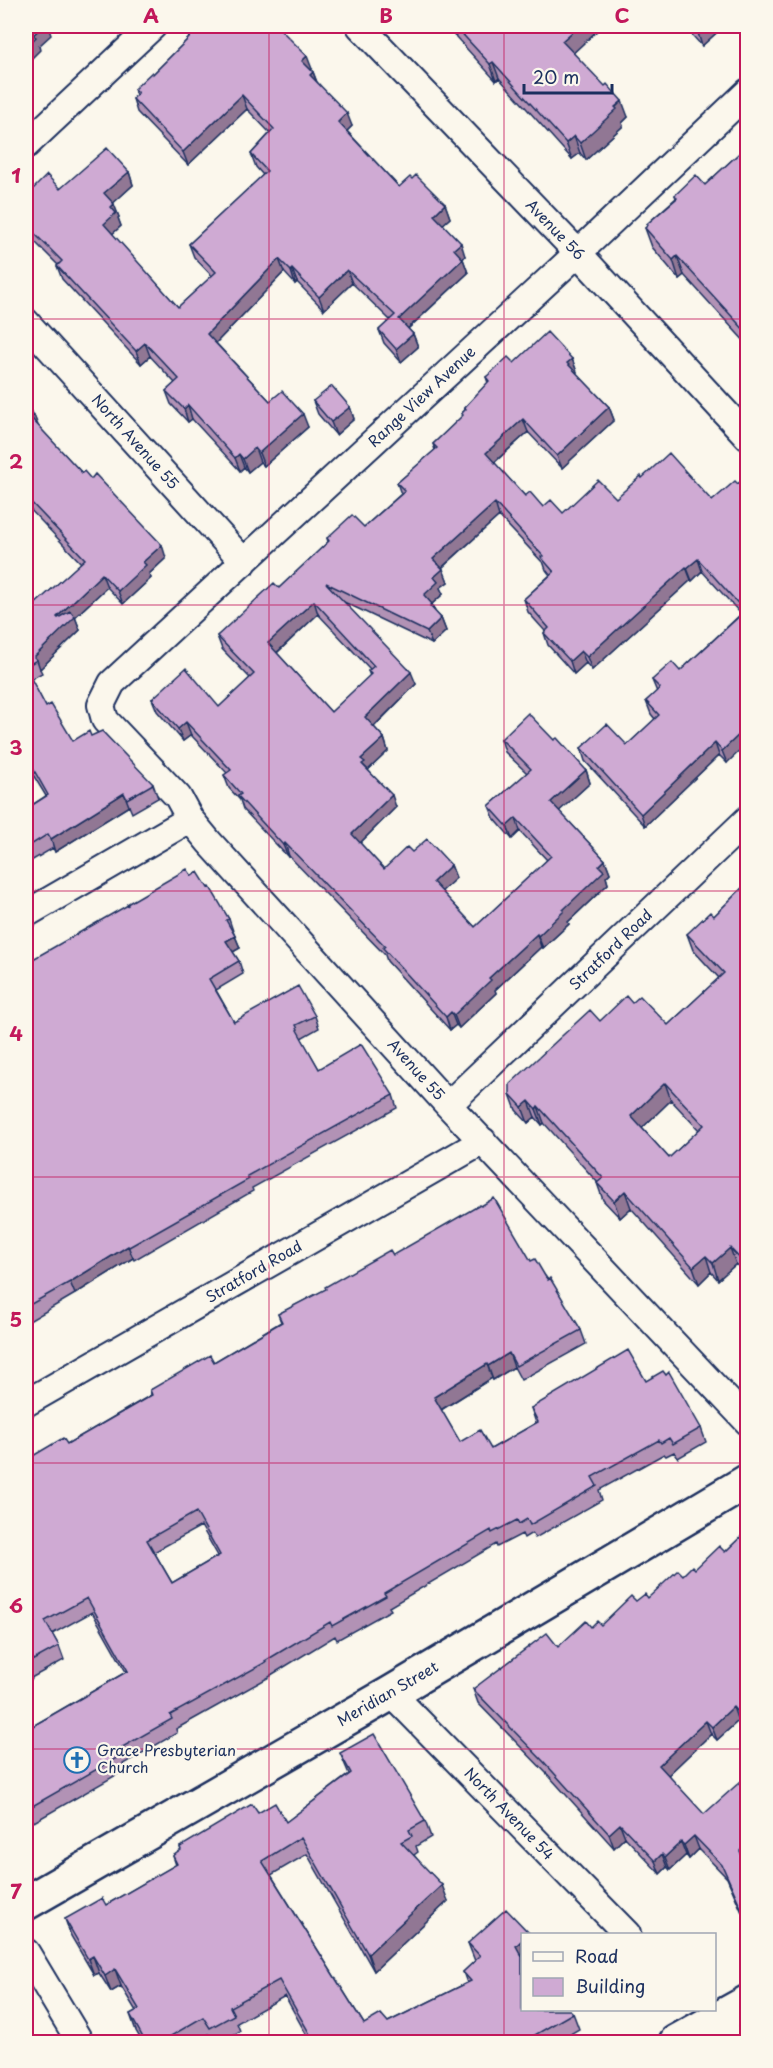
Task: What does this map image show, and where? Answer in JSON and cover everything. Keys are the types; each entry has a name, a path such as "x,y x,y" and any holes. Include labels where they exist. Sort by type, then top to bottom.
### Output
{"street":[{"path":"26,145 153,26"},
{"name":"Avenue 56","path":"360,26 578,253 747,437"},
{"name":"Range View Avenue","path":"101,705 112,683 578,253 747,92"},
{"name":"North Avenue 55","path":"26,322 244,562"},
{"name":"Avenue 55","path":"101,705 105,720 177,797 190,819 448,1105 747,1422"},
{"path":"26,915 190,819"},
{"name":"Stratford Road","path":"448,1105 747,819"},
{"name":"Stratford Road","path":"26,1404 483,1142"},
{"name":"Meridian Street","path":"26,1903 390,1693 747,1481"},
{"name":"North Avenue 54","path":"390,1693 625,1933"},
{"path":"26,1952 80,2043"},
{"path":"676,2043 714,2025 747,2002"}],"building":[{"path":"26,26 43,26 33,35 36,37 26,47"},
{"path":"199,26 277,26 307,56 302,61 313,72 310,75 347,113 338,122 399,187 410,177 412,179 416,175 445,204 434,215 461,243 454,249 463,259 399,319 413,334 396,349 379,330 395,315 347,270 319,297 279,259 207,334 270,401 282,391 303,414 259,453 255,448 243,459 239,454 235,458 188,405 184,409 166,391 179,379 145,343 136,351 57,266 62,261 26,225 26,196 47,175 60,189 107,148 129,172 104,193 114,204 111,207 116,213 104,224 178,307 216,272 189,244 267,171 251,154 274,129 242,95 183,152 133,99 138,93 134,89 152,72 153,74"},
{"path":"455,26 579,26 562,41 622,101 615,107 617,109 580,143 574,136 566,143 493,62 490,64"},
{"path":"691,26 706,26 698,33"},
{"path":"747,146 747,333 677,256 673,260 645,228 677,198 675,195 696,175 705,185"},
{"path":"547,332 572,359 567,363 609,407 557,456 523,419 486,453 525,496 530,492 543,507 551,500 563,513 598,480 616,498 669,453 712,501 735,481 738,484 744,478 747,483 747,702 739,710 747,720 747,727 722,751 715,743 641,814 581,748 607,724 627,745 659,715 646,701 660,688 652,680 672,662 680,671 745,611 698,559 686,567 587,657 581,651 570,661 544,633 549,628 524,599 554,572 541,557 543,556 495,503 433,559 443,569 434,577 438,582 424,595 441,618 427,632 326,583 411,672 365,717 384,738 361,759 365,762 362,764 392,795 352,834 384,869 407,847 412,852 427,839 451,865 433,882 475,927 551,856 516,818 507,826 489,806 531,769 501,739 528,713 554,740 557,738 586,770 551,802 605,860 599,866 604,871 538,936 537,934 489,978 491,980 454,1015 451,1012 446,1017 383,948 385,946 285,843 283,845 238,796 241,794 224,775 231,770 186,722 178,729 152,699 186,668 219,707 254,674 217,636 274,583 279,588 329,541 327,538 352,515 364,527 405,491 397,483 437,448 433,444 463,415 466,409 464,408 489,381 486,377 508,357 514,363","holes":["314,601 374,666 368,671 371,674 331,712 268,643"]},
{"path":"332,386 350,407 331,422 313,401"},
{"path":"26,405 34,415 31,418 82,473 84,471 91,479 95,474 162,545 143,562 146,565 118,591 102,574 57,617 70,611 75,617 34,657 37,660 26,666 26,599 32,607 85,559 26,497"},
{"path":"26,669 46,707 51,704 73,741 89,731 91,736 102,731 153,784 127,799 124,793 51,839 48,834 26,848 26,809 48,795 26,756"},
{"path":"187,869 192,876 198,872 208,888 210,887 229,919 226,920 235,936 226,941 239,961 209,979 234,1022 298,986 315,1016 296,1025 297,1030 319,1069 361,1044 393,1095 247,1176 249,1179 128,1246 26,1307 26,963"},
{"path":"747,883 747,1266 730,1248 713,1263 706,1256 693,1267 625,1191 614,1201 597,1183 603,1178 538,1106 536,1109 529,1101 522,1107 510,1094 510,1084 590,1010 600,1021 626,996 632,1003 640,996 668,1025 724,973 687,934 710,912 714,916","holes":["665,1083 704,1125 669,1158 631,1116"]},
{"path":"494,1198 531,1261 535,1259 548,1280 550,1278 581,1330 516,1366 509,1353 434,1397 460,1442 480,1430 491,1449 538,1422 531,1408 628,1350 646,1381 663,1371 666,1375 669,1372 701,1428 673,1444 669,1438 661,1443 659,1440 592,1477 597,1486 530,1525 527,1519 519,1524 517,1520 492,1533 491,1530 384,1593 386,1596 332,1626 330,1622 266,1662 170,1715 172,1719 117,1750 120,1756 29,1808 26,1803 26,1730 128,1671 87,1598 45,1621 59,1646 26,1664 26,1460 63,1438 67,1444 152,1395 150,1390 210,1355 214,1362 282,1322 278,1314 326,1289 325,1287 390,1250 393,1255","holes":["196,1512 220,1555 172,1583 147,1540"]},
{"path":"747,1531 747,1723 733,1707 712,1727 706,1721 659,1765 704,1814 741,1781 747,1788 747,1843 740,1851 747,1868 747,1913 744,1914 722,1865 694,1836 684,1845 681,1842 665,1857 662,1854 655,1861 620,1824 609,1834 544,1762 473,1689 547,1633 558,1647 586,1621 591,1627 597,1621 601,1625 631,1596 636,1601 645,1594 648,1598 678,1570 683,1575 692,1566 695,1569 719,1546 725,1552"},
{"path":"374,1734 425,1821 409,1830 412,1836 401,1842 442,1885 368,1954 301,1837 262,1861 364,2024 381,2014 388,2022 471,1981 463,1972 480,1956 468,1943 506,1909 529,1933 521,1933 521,1941 516,1946 521,1955 521,2011 571,2011 573,2013 521,2043 315,2043 279,1980 230,2007 234,2015 210,2028 203,2017 159,2043 146,2043 130,2014 139,2009 115,1969 105,1976 93,1956 88,1959 65,1919 102,1898 106,1905 177,1864 173,1856 181,1850 180,1847 252,1804 258,1813 275,1803 286,1822 351,1773 340,1753"}],"place":[{"name":"Grace Presbyterian Church","path":"77,1760"}]}
